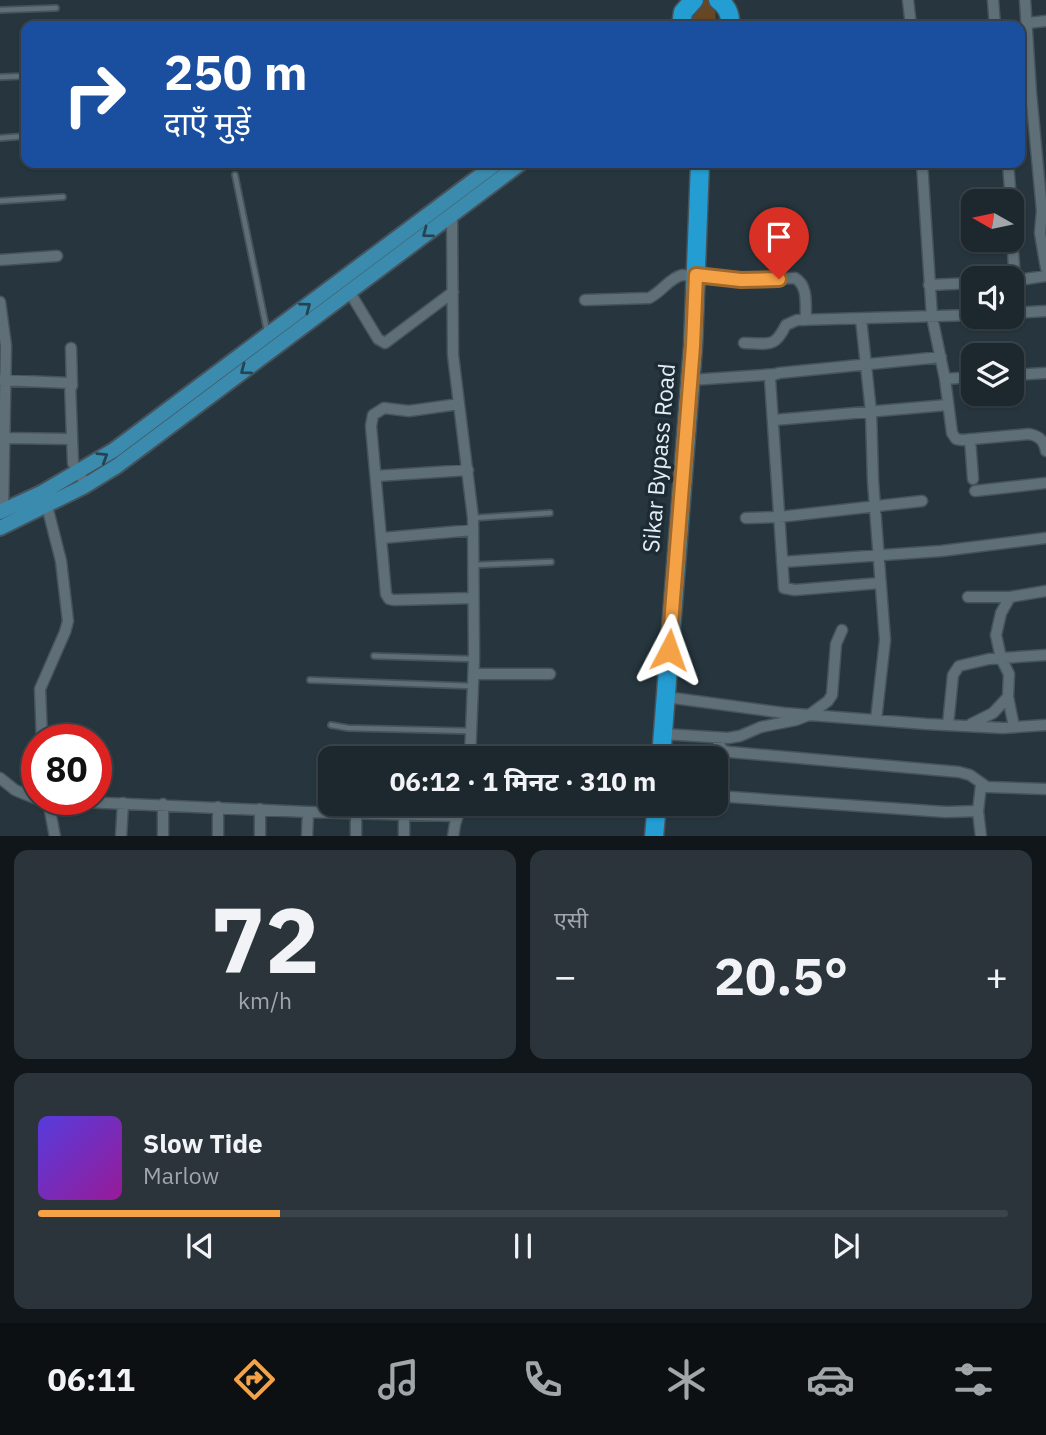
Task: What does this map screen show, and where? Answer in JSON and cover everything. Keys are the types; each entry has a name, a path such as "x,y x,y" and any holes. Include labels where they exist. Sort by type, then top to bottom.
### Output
{"highway":[{"name":"Sikar Bypass Road","path":"662,746 691,380 700,168"},
{"path":"654,836 656,816"}],"main road":[{"path":"0,528 47,506 114,450 491,168"},
{"path":"1,511 83,478 166,430 514,168"}],"street":[{"path":"908,0 910,21"},
{"path":"993,0 995,21"},
{"path":"1025,0 1028,23 1025,42"},
{"path":"1028,23 1046,21"},
{"path":"1025,56 1042,175 1040,233 1046,268"},
{"path":"922,168 932,317 945,379 952,433 956,439 1029,435 1037,436 1045,444"},
{"path":"1008,168 1010,189"},
{"path":"452,213 453,355 473,530 474,674 470,746"},
{"path":"0,260 57,256"},
{"path":"584,300 649,298 674,277 696,275 741,280 796,278 801,281 804,289 806,320"},
{"path":"1024,279 1046,276"},
{"path":"929,285 961,284"},
{"path":"349,291 378,339 385,343 453,292"},
{"path":"0,302 6,346 3,380 6,438 1,511"},
{"path":"1024,312 1046,311"},
{"path":"744,343 776,342 790,321 961,316"},
{"path":"861,319 871,412 885,640 876,720"},
{"path":"71,348 73,463 83,478"},
{"path":"691,380 941,357"},
{"path":"778,373 770,379 775,420 784,588 790,590 880,583"},
{"path":"1024,374 1046,373"},
{"path":"945,379 961,378"},
{"path":"3,380 61,381 72,386"},
{"path":"459,404 409,411 384,408 378,410 371,420 386,594 389,599 473,598"},
{"path":"775,420 947,405"},
{"path":"6,438 72,439"},
{"path":"970,439 973,479"},
{"path":"376,475 468,470"},
{"path":"975,491 1046,483"},
{"path":"746,518 779,517 922,501"},
{"path":"41,724 40,689 68,621 61,561 47,506"},
{"path":"382,538 473,530"},
{"path":"782,562 941,551 1046,538"},
{"path":"968,597 1010,597 1046,592"},
{"path":"1010,597 1006,601 996,635 1001,658 1009,674 1008,696 1014,727"},
{"path":"663,734 716,738 740,736 761,727 808,715 832,695 836,644 842,630"},
{"path":"948,725 955,669 977,661 1046,655"},
{"path":"474,674 550,674"},
{"path":"968,726 993,713 1008,696"},
{"path":"666,697 808,715 968,726 1046,725"},
{"path":"716,738 723,751 959,772 970,775 981,785 1046,789"},
{"path":"0,778 21,792"},
{"path":"981,785 978,811 981,836"},
{"path":"728,797 946,813 978,811"},
{"path":"112,803 318,812"},
{"path":"121,836 123,803"},
{"path":"163,804 163,836"},
{"path":"218,807 218,836"},
{"path":"260,809 260,836"},
{"path":"307,836 308,812"},
{"path":"48,815 55,836"},
{"path":"356,816 356,836"},
{"path":"404,816 404,836"},
{"path":"453,836 457,816"}],"lane":[{"path":"0,10 56,8"},
{"path":"0,77 21,76"},
{"path":"0,138 21,136"},
{"path":"235,175 268,335"},
{"path":"0,201 63,197"},
{"path":"472,518 550,513"},
{"path":"473,565 551,562"},
{"path":"374,656 474,659"},
{"path":"310,680 473,686"},
{"path":"331,725 348,728 471,731"}],"shaded area":[{"path":"695,0 709,0 715,4 716,21 689,21"}],"route":[{"path":"669,650 693,346 696,275 741,280 779,279"}]}
